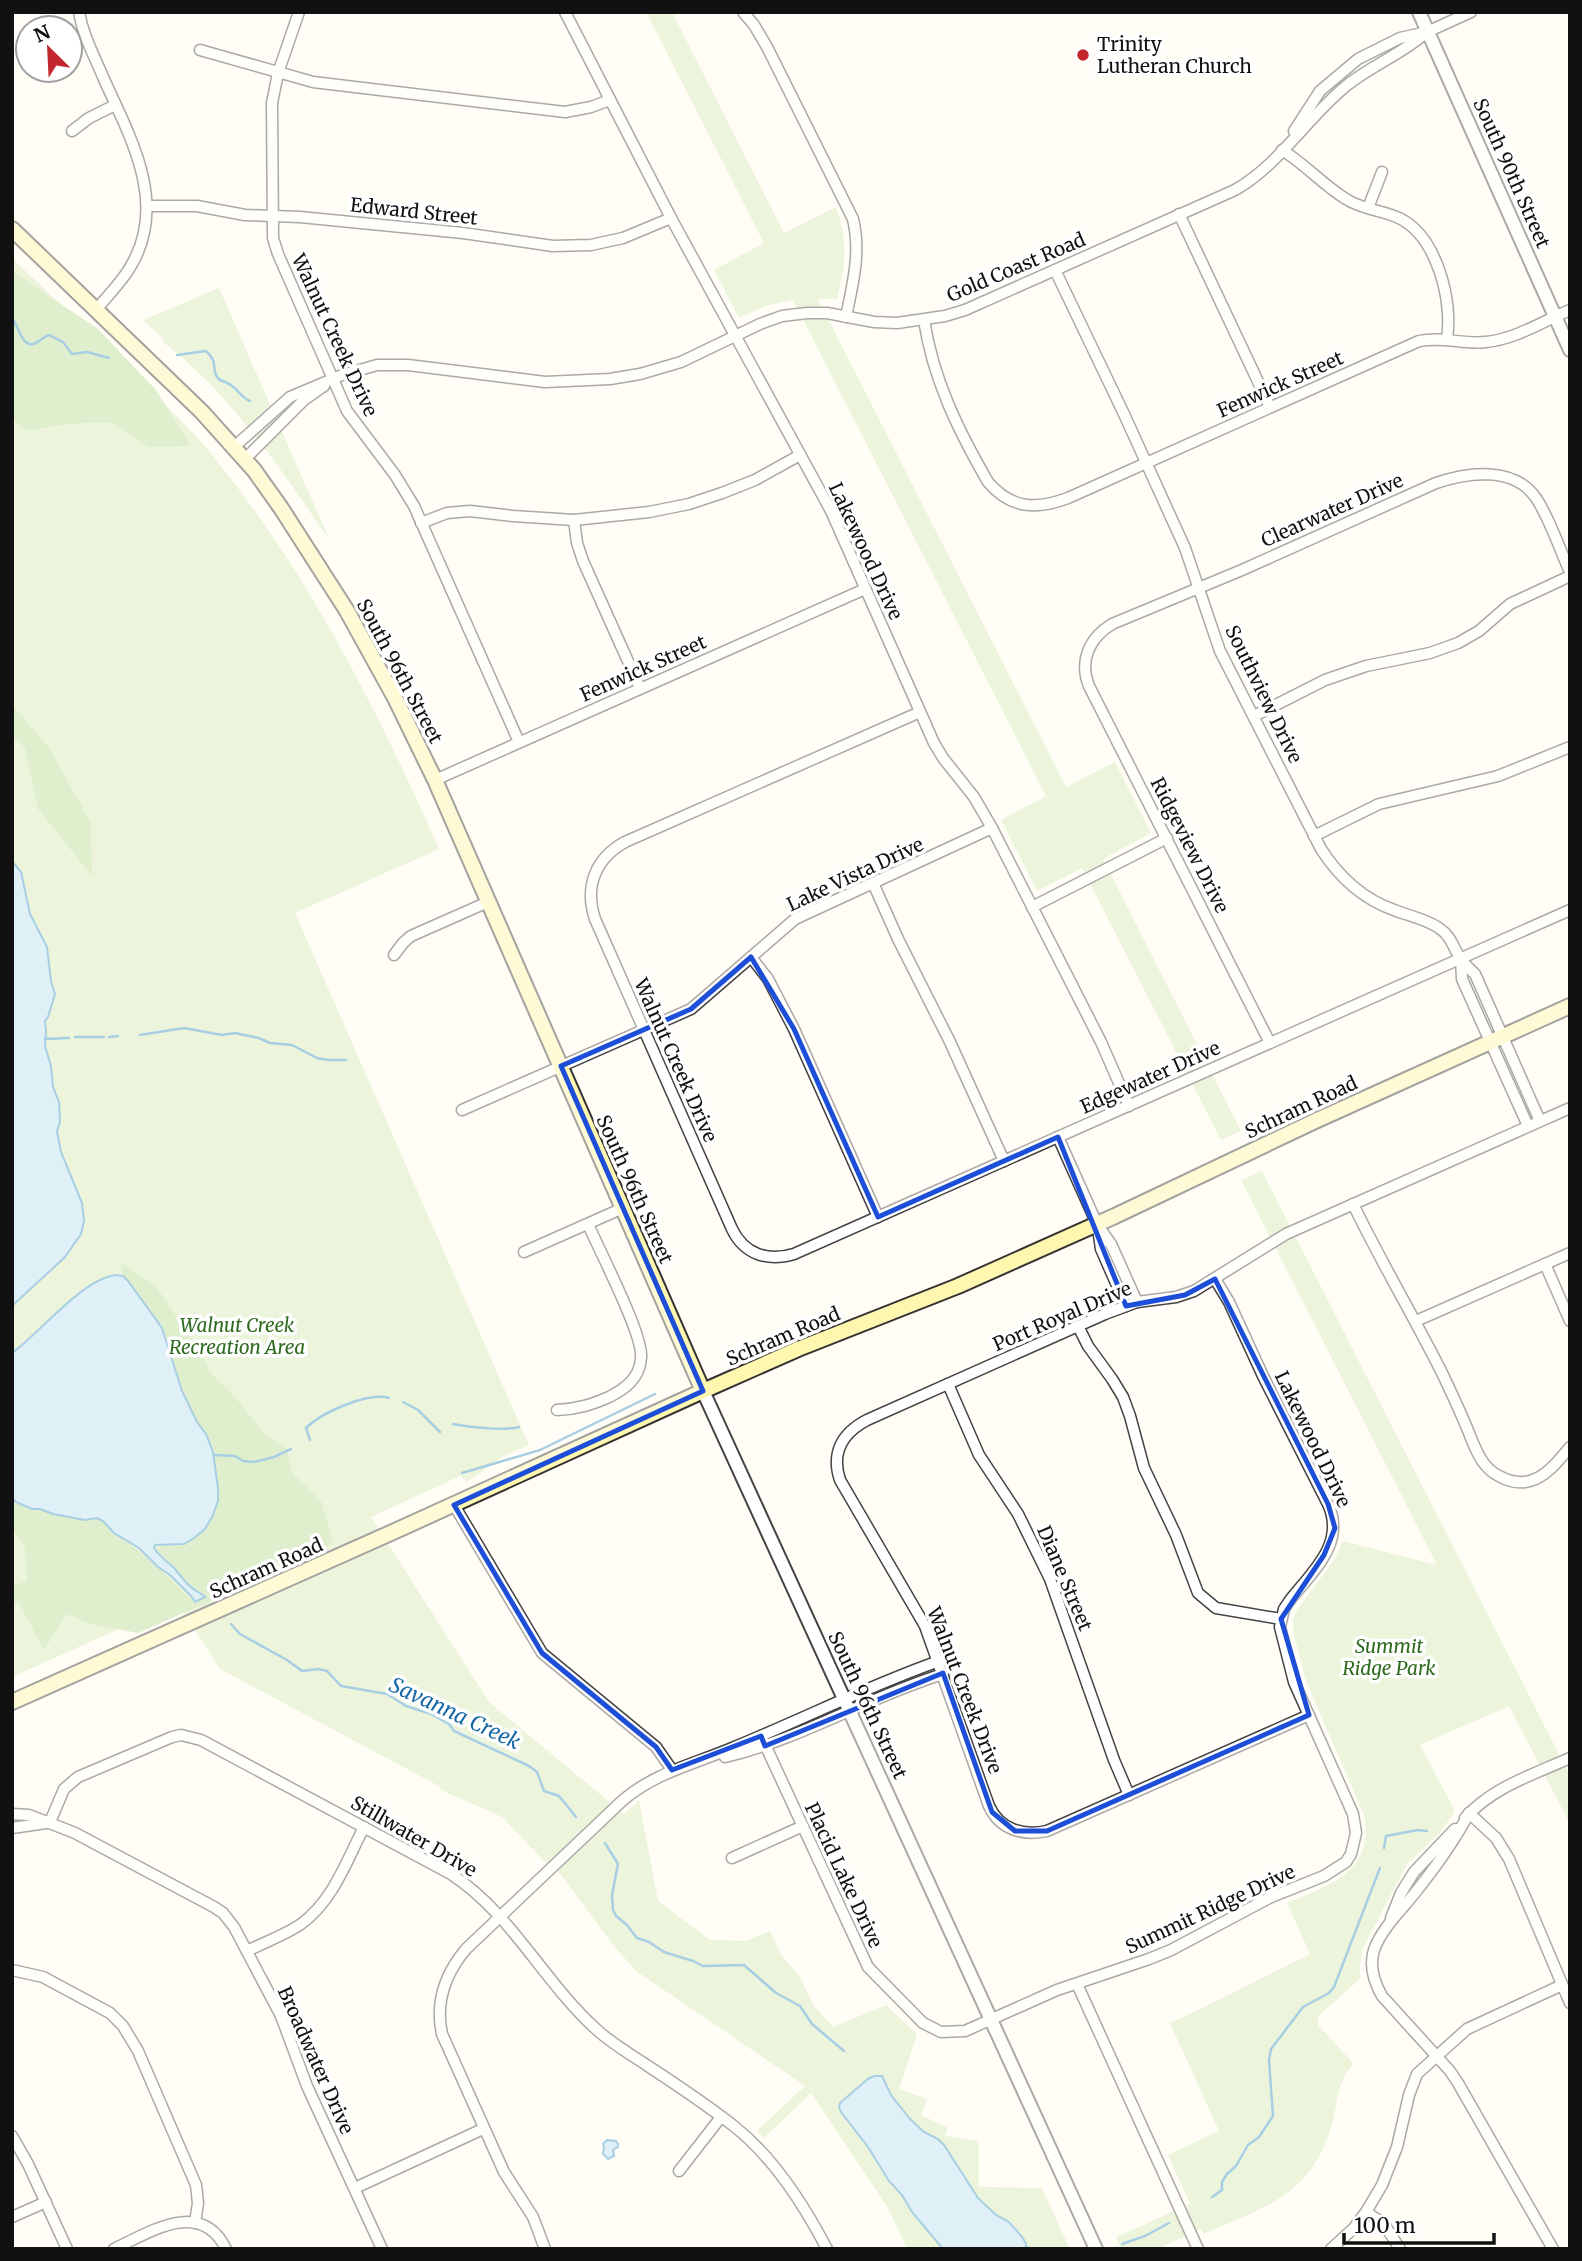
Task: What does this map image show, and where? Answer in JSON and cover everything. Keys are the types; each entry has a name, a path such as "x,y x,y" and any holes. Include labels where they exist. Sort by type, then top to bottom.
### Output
{"main road":[{"name":"South 96th Street","path":"12,229 202,412 245,459 281,508 347,611 395,698 435,780 703,1391"},
{"name":"Schram Road","path":"12,1702 798,1349 958,1286 1097,1224 1327,1115 1570,1006"}],"street":[{"path":"79,12 83,35 138,158 148,206 144,235 134,262 96,310"},
{"name":"Walnut Creek Drive","path":"299,12 278,73 272,103 273,239 332,379 354,422 396,475 414,506 519,742"},
{"name":"Lakewood Drive","path":"566,12 671,218 831,511 938,751 968,788 992,828 1101,1042 1129,1106"},
{"path":"743,12 767,47 853,219 858,238 846,317"},
{"name":"South 90th Street","path":"1419,12 1570,350"},
{"name":"Gold Coast Road","path":"234,447 290,397 332,379 377,365 408,365 545,382 610,379 640,374 681,362 782,316 827,313 874,322 897,323 924,320 964,310 1249,182 1345,87 1374,66 1410,47 1427,32 1471,12"},
{"path":"200,50 313,82 565,112 610,100"},
{"path":"72,131 89,118 115,105"},
{"path":"1282,150 1348,201 1399,217 1415,227 1437,265 1444,287 1449,320 1447,338"},
{"path":"1368,208 1382,172"},
{"name":"Edward Street","path":"148,206 197,206 245,215 272,215 463,233 553,246 591,245 623,238 671,218"},
{"path":"1179,214 1194,251 1270,407"},
{"name":"Southview Drive","path":"1055,270 1185,548 1220,651 1314,836 1332,866 1363,894 1382,905 1438,927 1451,939 1461,959 1462,979 1540,1121"},
{"name":"Fenwick Street","path":"924,320 929,353 939,385 988,482 1000,495 1008,499 1047,506 1419,341 1447,338 1484,343 1505,339 1570,310"},
{"name":"Gold Coast Road","path":"245,459 304,400 332,379"},
{"path":"421,523 447,513 470,511 574,520 649,512 689,504 755,480 800,456"},
{"name":"Clearwater Drive","path":"1084,662 1091,644 1103,629 1437,483 1478,474 1505,477 1524,486 1535,496 1570,574"},
{"path":"574,520 583,561 640,688"},
{"path":"1254,716 1325,680 1366,666 1430,653 1458,643 1479,631 1510,604 1570,574"},
{"name":"Fenwick Street","path":"435,780 865,589"},
{"name":"Ridgeview Drive","path":"1084,662 1089,686 1270,1043"},
{"name":"Walnut Creek Drive","path":"743,1246 732,1229 595,919 590,901 591,884 602,860 625,842 920,712"},
{"path":"1314,836 1379,804 1498,776 1570,747"},
{"name":"Lake Vista Drive","path":"462,1110 691,1009 794,919 992,828"},
{"path":"1032,907 1167,838"},
{"path":"873,883 1004,1161"},
{"path":"394,955 411,936 488,902"},
{"name":"Edgewater Drive","path":"743,1246 761,1256 785,1256 1570,911"},
{"path":"751,957 768,979 794,1029 878,1217"},
{"name":"Southview Drive","path":"1497,1039 1528,1126"},
{"name":"Port Royal Drive","path":"840,1445 849,1431 858,1425 1126,1306 1185,1294 1215,1279 1286,1234 1570,1108"},
{"path":"1058,1137 1097,1224 1111,1244 1137,1302"},
{"path":"1353,1204 1372,1245 1416,1321 1484,1464 1497,1475 1517,1481 1535,1479 1551,1470 1570,1447"},
{"path":"524,1252 623,1208"},
{"path":"557,1410 577,1409 622,1391 631,1382 642,1358 637,1335 588,1224"},
{"path":"1097,1224 1101,1249 1126,1306"},
{"path":"1416,1321 1570,1253"},
{"path":"1545,1264 1570,1321"},
{"name":"Lakewood Drive","path":"1215,1279 1229,1302 1262,1376 1334,1520 1331,1544 1290,1600 1281,1619"},
{"path":"1078,1326 1088,1346 1123,1397 1144,1468 1176,1535 1198,1593 1216,1608 1281,1619 1282,1636 1291,1670 1309,1715 1129,1795"},
{"name":"Diane Street","path":"948,1384 979,1455 1018,1514 1051,1579 1114,1760 1129,1795"},
{"name":"South 96th Street","path":"703,1391 1096,2249"},
{"name":"Walnut Creek Drive","path":"840,1445 836,1459 841,1480 917,1610 939,1661 989,1806 997,1818 1015,1831 1047,1831 1129,1795"},
{"path":"454,1504 542,1653 656,1747 672,1770"},
{"path":"545,2249 533,2217 504,2172 445,2045 440,2022 440,2004 445,1982 454,1964 466,1949 628,1796 646,1783 844,1698 939,1661"},
{"path":"690,1764 765,1746 911,1684 943,1674"},
{"name":"Summit Ridge Drive","path":"990,2019 1171,1950 1271,1897 1324,1875 1346,1862 1354,1846 1356,1833 1353,1815 1309,1715"},
{"name":"Stillwater Drive","path":"50,1822 64,1789 78,1777 161,1740 181,1735 201,1740 451,1874 476,1892 502,1917 596,2030 721,2116 763,2153 827,2249"},
{"name":"Placid Lake Drive","path":"761,1735 867,1967 923,2023 941,2032 965,2031 990,2019"},
{"path":"1553,2249 1458,2083 1382,1996 1372,1969 1374,1950 1389,1925 1401,1893 1418,1866 1469,1813 1495,1791 1570,1758"},
{"path":"1469,1813 1496,1838 1509,1860 1570,2003"},
{"name":"Broadwater Drive","path":"12,1814 29,1815 75,1833 214,1907 232,1923 286,2028 307,2085 382,2249"},
{"path":"12,1828 50,1822"},
{"path":"732,1858 803,1826"},
{"path":"247,1951 287,1932 311,1916 330,1893 364,1827"},
{"path":"12,1970 43,1978 110,2013 123,2026 138,2051 196,2185 198,2203 195,2223"},
{"path":"1077,1984 1198,2249"},
{"path":"1331,2249 1354,2228 1366,2212 1390,2168 1417,2074 1467,2029 1562,1984"},
{"path":"679,2171 721,2116"},
{"path":"355,2188 483,2129"},
{"path":"12,2136 67,2249"},
{"path":"12,2217 46,2202"},
{"path":"1366,2212 1384,2224 1401,2249"},
{"path":"114,2249 175,2222 195,2223 212,2230 226,2249"}],"highlighted area":[{"path":"751,957 794,1029 878,1217 1058,1137 1126,1306 1185,1295 1215,1279 1328,1504 1335,1528 1324,1555 1281,1619 1309,1715 1047,1831 1015,1831 992,1812 943,1673 765,1746 761,1736 672,1770 656,1747 542,1653 454,1505 703,1391 561,1066 691,1009"}],"green space":[{"path":"646,12 672,12 784,233 836,207 844,242 840,286 837,299 818,299 1066,787 1115,762 1151,833 1103,859 1241,1131 1221,1140 1082,868 1037,891 1001,820 1046,796 793,300 765,306 739,318 714,270 764,243"},
{"name":"Walnut Creek Recreation Area","path":"12,258 202,443 272,536 335,637 390,743 439,849 295,913 529,1445 504,1456 467,1482 460,1476 371,1517 489,1702 624,1814 639,1800 658,1901 710,1940 745,1941 770,1931 780,1953 800,1977 814,2006 833,2027 886,2005 917,2034 899,2089 927,2099 921,2115 948,2128 945,2136 979,2141 979,2187 1042,2188 1070,2249 907,2249 888,2208 811,2093 764,2138 757,2131 805,2086 636,1971 613,1945 561,1875 502,1817 445,1792 435,1784 220,1669 177,1603 12,1677"},
{"path":"12,271 98,329 156,390 191,446 148,447 110,422 68,424 28,431 12,419"},
{"path":"219,288 330,541 255,435 234,410 143,320"},
{"path":"12,705 48,746 91,823 92,876 38,809 25,748 12,735"},
{"name":"Summit Ridge Park","path":"1262,1171 1570,1776 1570,1824 1509,1706 1420,1745 1455,1811 1440,1833 1407,1864 1363,1948 1360,1979 1318,2016 1318,2025 1354,2064 1343,2079 1332,2125 1320,2156 1295,2187 1262,2208 1204,2234 1201,2229 1157,2249 1121,2249 1116,2237 1190,2204 1168,2155 1219,2131 1170,2023 1310,1954 1287,1903 1318,1890 1345,1874 1356,1863 1363,1850 1366,1834 1364,1815 1306,1681 1293,1632 1296,1611 1334,1560 1343,1541 1437,1565 1241,1180"},
{"path":"121,1263 155,1285 202,1354 210,1372 231,1392 264,1433 286,1447 293,1474 321,1501 333,1540 327,1550 138,1633 90,1624 67,1614 44,1650 18,1601 12,1604 12,1586 27,1581 25,1548 12,1527 12,1499 72,1517 97,1518 150,1560 194,1602 204,1597 154,1549 163,1545 183,1546 202,1531 208,1440 182,1391 163,1326 152,1317 123,1276"}],"water":[{"path":"12,861 21,872 30,914 47,947 55,994 45,1021 45,1046 53,1087 59,1102 60,1122 57,1131 61,1152 82,1203 84,1221 81,1234 65,1257 12,1306"},
{"path":"116,1275 123,1276 128,1281 162,1328 182,1391 213,1452 218,1501 205,1529 184,1544 155,1545 154,1548 188,1585 205,1597 195,1602 170,1575 139,1548 114,1533 103,1521 32,1509 12,1498 12,1353 89,1286"},
{"path":"882,2076 891,2095 911,2120 944,2145 978,2198 996,2215 1009,2222 1023,2238 1026,2249 943,2249 889,2181 839,2107 840,2103 869,2078"},
{"path":"607,2140 616,2141 618,2144 613,2150 614,2156 608,2159 603,2154 603,2144"}],"waterway":[{"path":"12,318 23,339 29,344 49,335 63,342 72,354 87,352 109,358"},
{"path":"177,355 206,351 214,362 218,379 250,401"},
{"path":"140,1035 184,1028 222,1035 235,1033 270,1043 292,1045 317,1058 346,1060"},
{"path":"109,1037 118,1036"},
{"path":"75,1037 104,1037"},
{"path":"45,1039 69,1038"},
{"path":"462,1473 540,1450 655,1394"},
{"path":"310,1440 306,1428 323,1416 358,1401 389,1398"},
{"path":"403,1402 418,1410 440,1432"},
{"path":"453,1424 496,1429 519,1427"},
{"path":"214,1455 235,1456 243,1461 254,1462 291,1449"},
{"name":"Savanna Creek","path":"231,1624 240,1634 302,1671 327,1671 341,1686 387,1694 406,1706 431,1714 449,1724 454,1731 529,1766 537,1772 544,1791 559,1796 576,1817"},
{"path":"1384,1848 1386,1836 1427,1831"},
{"name":"Savanna Creek","path":"605,1843 618,1864 612,1895 613,1910 637,1938 664,1952 703,1966 744,1965 776,1993 800,2006 812,2024 844,2051"},
{"path":"1212,2197 1222,2190 1222,2182 1227,2174 1273,2116 1269,2060 1271,2049 1303,2007 1329,1993 1334,1987 1380,1868"},
{"path":"1122,2244 1169,2223"},
{"name":"Savanna Creek","path":"1026,2247 1033,2249"}],"place":[{"name":"Trinity Lutheran Church","path":"1083,55"}]}
